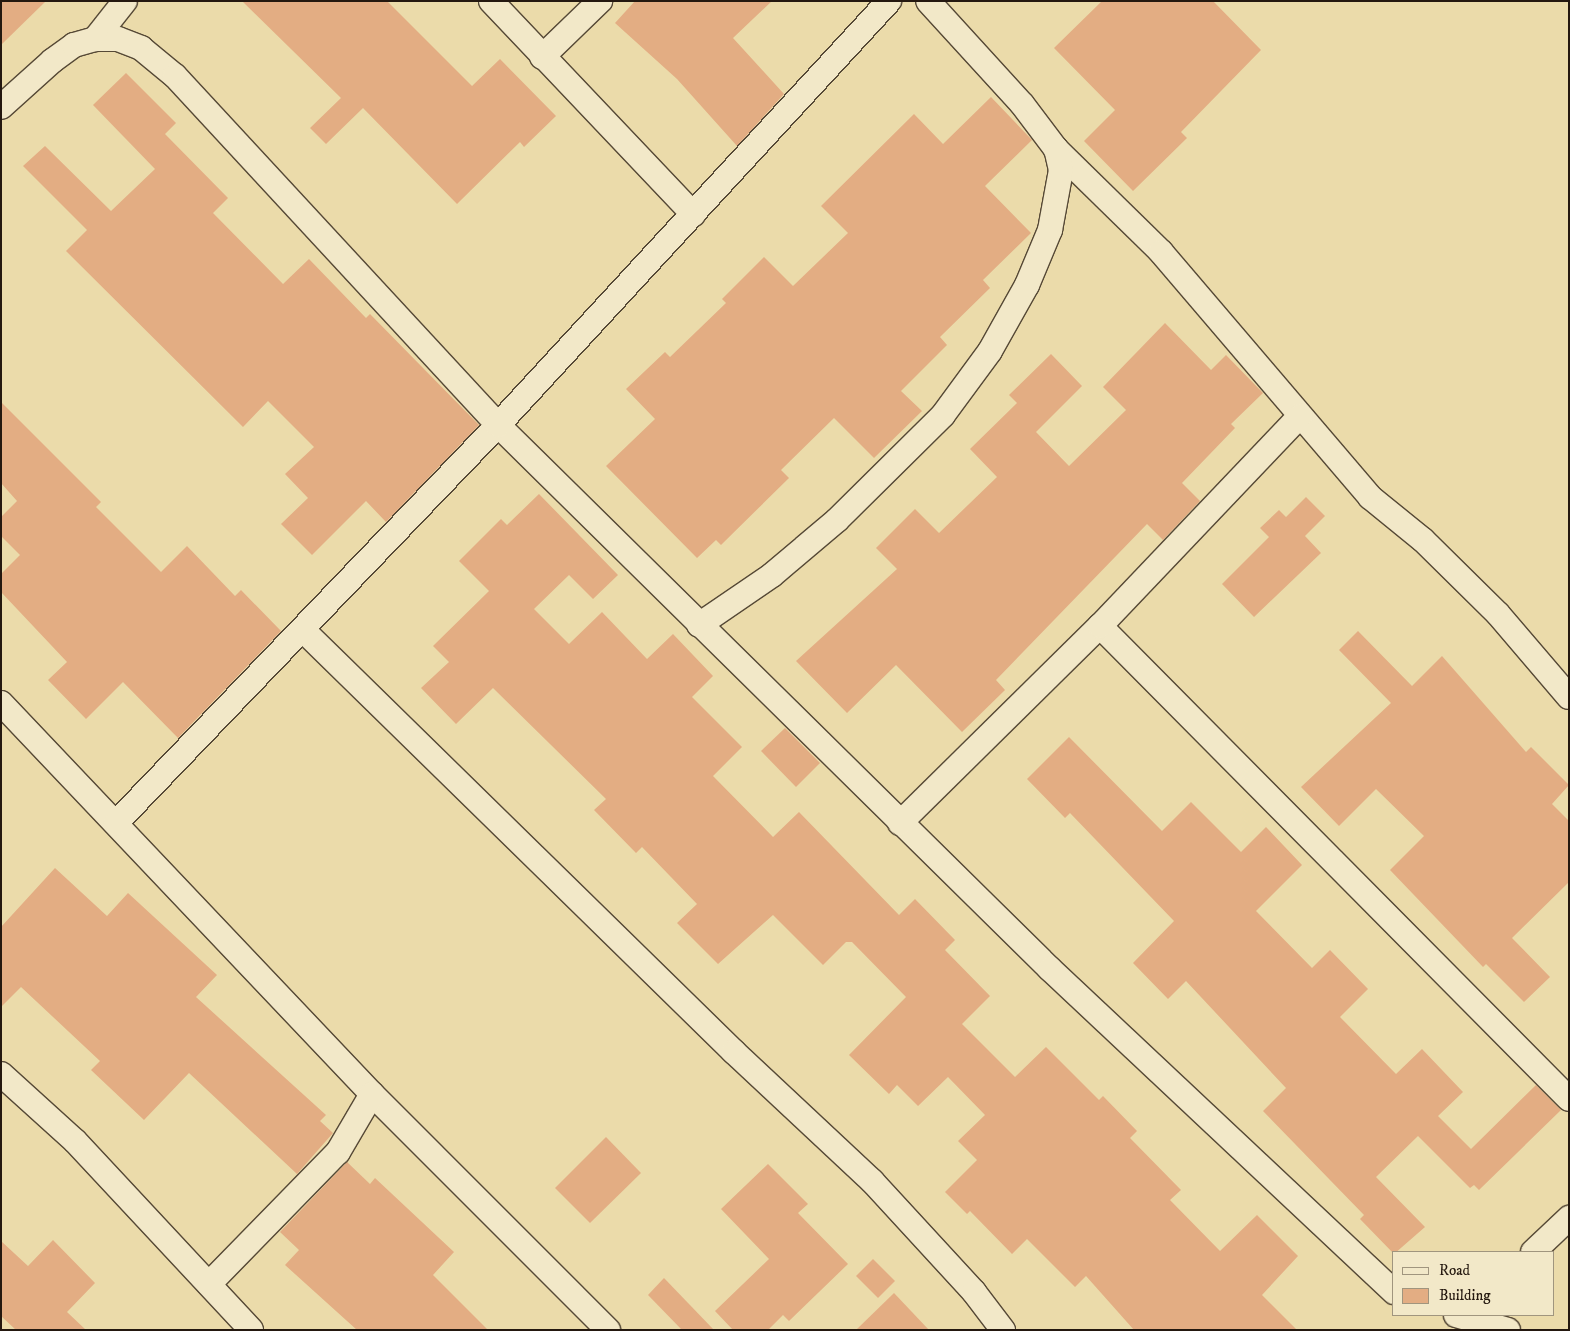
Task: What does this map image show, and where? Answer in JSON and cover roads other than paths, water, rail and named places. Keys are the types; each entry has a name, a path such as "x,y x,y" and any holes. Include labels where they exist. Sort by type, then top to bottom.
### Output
{"street":[{"path":"95,39 125,1"},
{"path":"492,1 542,57 693,214"},
{"path":"542,57 600,1"},
{"path":"116,823 304,631 498,425 889,1"},
{"path":"928,1 1022,104 1056,149 1161,252 1370,497 1423,540 1498,614 1569,697"},
{"path":"1,107 52,60 74,45 95,39 118,39 141,48 175,76 498,425 900,823 1392,1290"},
{"path":"699,625 772,575 837,520 890,470 949,407 990,351 1037,262 1058,198 1061,170 1056,149"},
{"path":"900,823 1100,626 1300,416"},
{"path":"1100,626 1569,1099"},
{"path":"304,631 727,1045 872,1181 974,1292 1003,1330"},
{"path":"1,703 372,1094 608,1330"},
{"path":"1,1074 74,1142 251,1330"},
{"path":"209,1284 332,1159 372,1094"},
{"path":"1534,1251 1569,1218"},
{"path":"1459,1316 1508,1330"}]}
